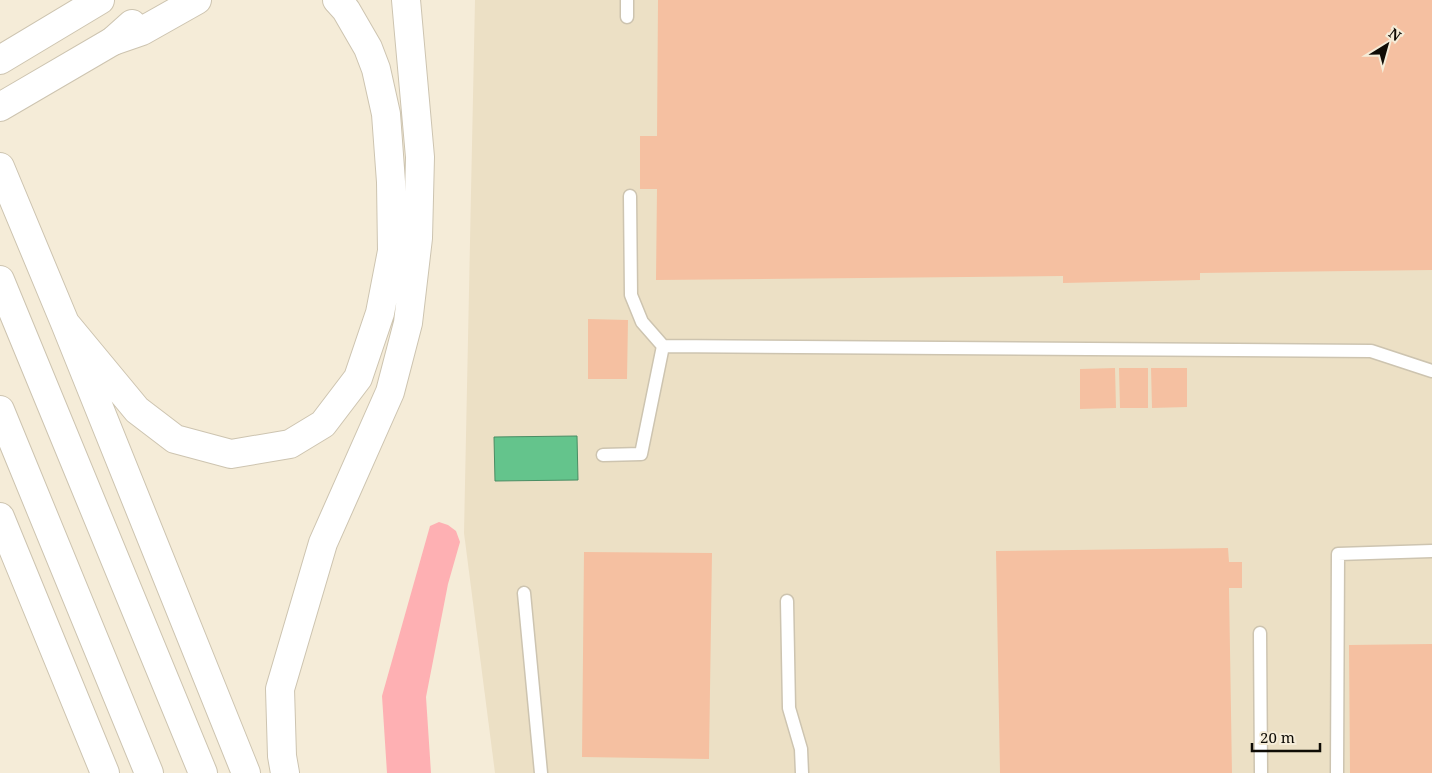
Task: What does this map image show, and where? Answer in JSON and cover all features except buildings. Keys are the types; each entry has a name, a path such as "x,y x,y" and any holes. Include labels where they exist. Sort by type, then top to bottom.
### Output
{"main road":[{"path":"0,60 100,0"},
{"path":"113,41 135,21 170,0"},
{"path":"0,107 113,41 142,30 197,0"},
{"path":"65,323 137,410 175,439 231,454 290,444 323,424 358,378 380,313 392,252 386,114 376,69 368,48 346,10 336,0"},
{"path":"285,773 282,756 280,688 323,543 390,392 408,323 418,238 420,157 406,0"},
{"path":"0,167 65,323 246,773"},
{"path":"0,280 203,773"},
{"path":"0,410 149,773"},
{"path":"0,518 105,773"}],"lane":[{"path":"627,0 627,17"},
{"path":"630,196 631,295 642,322 663,346 1371,351 1432,371"},
{"path":"603,456 641,454 663,346"},
{"path":"1337,773 1338,554 1432,551"},
{"path":"524,593 541,773"},
{"path":"787,601 789,708 801,749 802,773"},
{"path":"1260,633 1262,773"}],"shaded area":[{"path":"475,0 1432,0 1432,773 495,773 464,533"},
{"path":"577,436 578,480 495,481 494,437"},
{"path":"439,522 448,525 456,531 460,542 448,584 426,697 431,773 387,773 382,696 430,526"}]}
